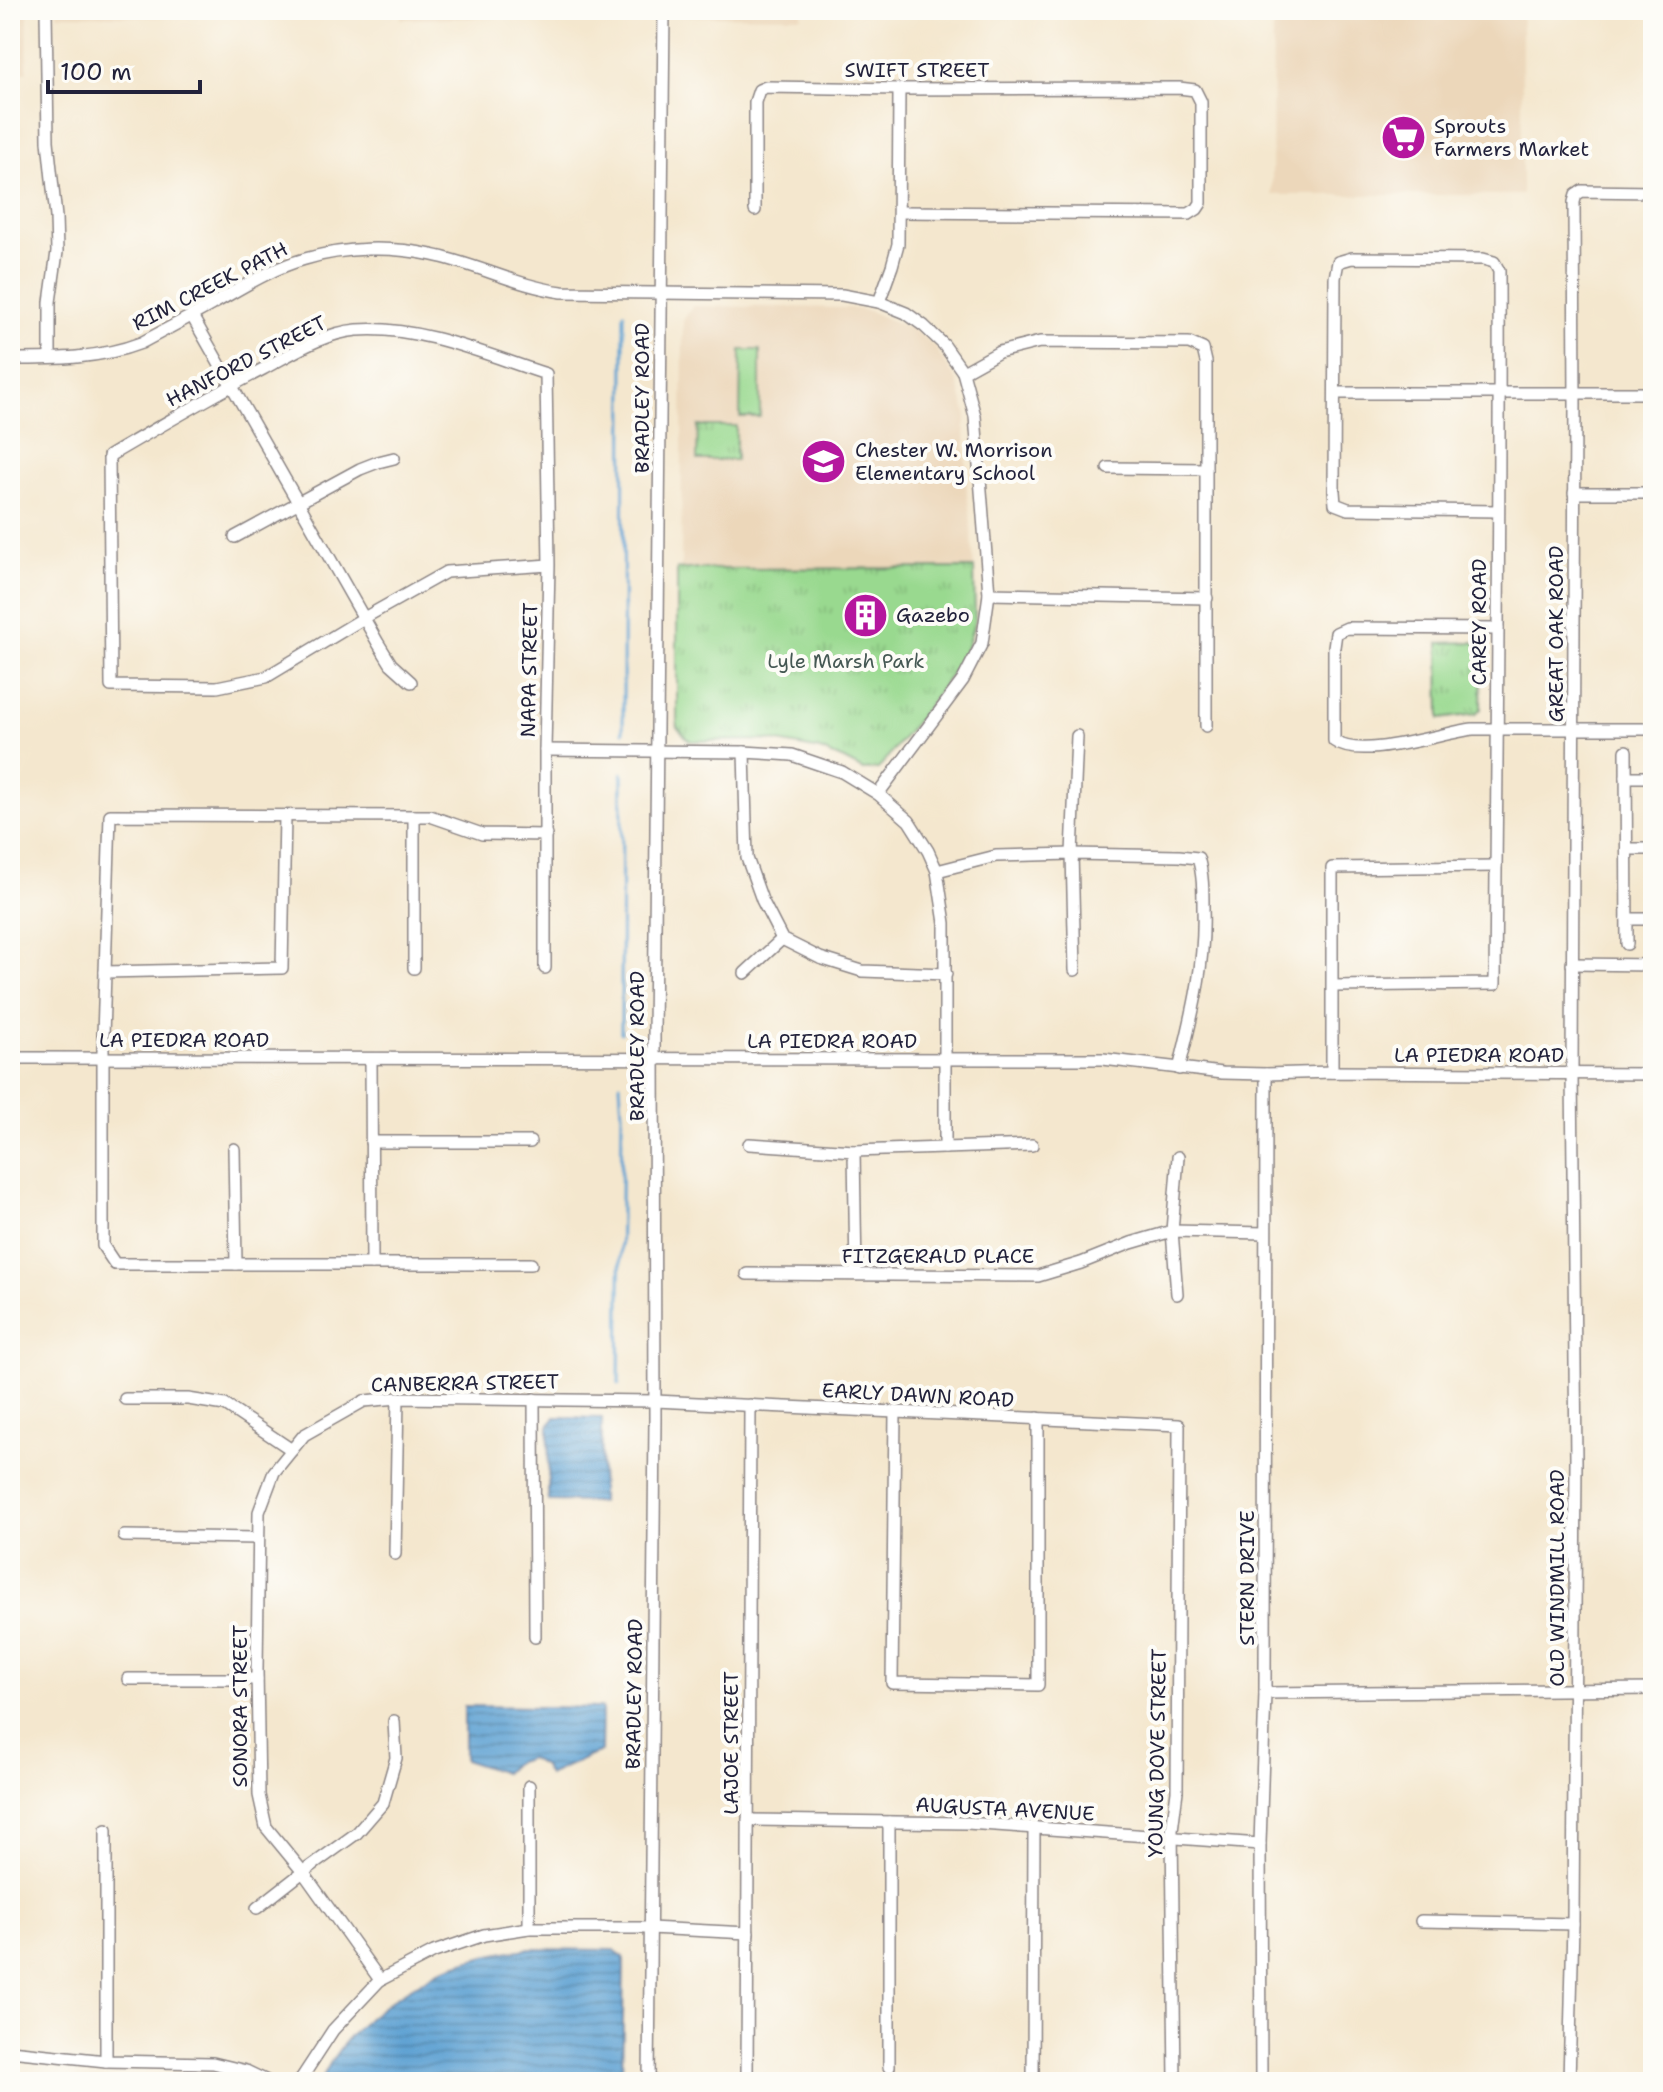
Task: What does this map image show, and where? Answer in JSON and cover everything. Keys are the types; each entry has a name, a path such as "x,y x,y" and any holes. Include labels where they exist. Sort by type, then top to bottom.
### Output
{"street":[{"path":"46,10 48,141 57,252 50,302 50,358"},
{"name":"BRADLEY ROAD","path":"649,2082 655,1401 654,1059 664,10"},
{"name":"SWIFT STREET","path":"755,210 755,102 759,90 775,87 1179,88 1195,90 1201,102 1201,203 1189,214 899,212"},
{"path":"879,302 898,244 899,89"},
{"name":"GREAT OAK ROAD","path":"1572,1073 1574,202 1576,195 1582,191 1653,192"},
{"name":"RIM CREEK PATH","path":"10,359 89,356 129,347 290,264 327,253 368,249 432,255 562,292 842,295 879,302 906,313 924,326 944,345 963,372"},
{"name":"CAREY ROAD","path":"1333,986 1495,984 1499,271 1494,262 1483,259 1352,258 1338,262 1335,278 1336,393"},
{"path":"192,316 391,664 411,682"},
{"name":"HANFORD STREET","path":"364,618 266,677 217,687 111,686 109,456 232,385 335,333 402,331 546,374"},
{"path":"878,794 963,680 982,643 989,594 975,416 963,372 999,352 1040,342 1189,343 1203,349 1206,362 1206,726"},
{"name":"NAPA STREET","path":"545,968 549,565 546,374"},
{"path":"1498,511 1348,509 1335,504 1336,393 1653,393"},
{"path":"235,537 360,469 394,458"},
{"path":"1108,468 1206,469"},
{"path":"1574,493 1653,493"},
{"path":"364,618 446,572 549,565"},
{"path":"989,594 1207,598"},
{"path":"1498,629 1347,628 1336,633 1334,741 1345,747 1376,747 1456,731 1497,728 1653,729"},
{"path":"1075,970 1072,854 1077,736"},
{"path":"545,750 792,755 842,772 878,794 909,821 937,871 945,923 945,1148"},
{"path":"1626,751 1627,944"},
{"path":"744,752 747,858 762,900 782,939 820,958 862,971 946,974"},
{"path":"1626,777 1653,777"},
{"path":"531,1264 115,1264 103,1246 103,1058 110,815 430,816 482,834 546,835"},
{"path":"105,972 282,968 285,816"},
{"path":"414,816 414,968"},
{"path":"1627,849 1653,849"},
{"path":"937,871 996,856 1072,854 1198,858 1202,871 1204,940 1200,981 1179,1069"},
{"path":"1332,1072 1332,868 1496,866"},
{"path":"1627,919 1653,919"},
{"path":"745,973 782,939"},
{"path":"1572,964 1653,965"},
{"name":"LA PIEDRA ROAD","path":"10,1058 1103,1059 1179,1069 1266,1074 1653,1074"},
{"path":"371,1059 372,1264"},
{"name":"OLD WINDMILL ROAD","path":"1569,2082 1575,1690 1572,1073"},
{"name":"STERN DRIVE","path":"1261,2082 1266,1074"},
{"path":"371,1142 530,1142"},
{"path":"749,1144 854,1151 1032,1145"},
{"path":"234,1149 236,1264"},
{"path":"854,1151 856,1274"},
{"path":"1177,1294 1172,1231 1178,1157"},
{"name":"FITZGERALD PLACE","path":"747,1274 1038,1276 1172,1231 1265,1233"},
{"path":"395,1554 398,1398"},
{"name":"CANBERRA STREET","path":"258,1538 259,1512 274,1472 304,1435 364,1401 398,1398 655,1401"},
{"path":"125,1399 188,1399 225,1405 292,1450"},
{"path":"534,1399 535,1637"},
{"name":"EARLY DAWN ROAD","path":"655,1401 1179,1425"},
{"name":"LAJOE STREET","path":"747,2082 750,1405"},
{"path":"895,1412 892,1683 1038,1685 1038,1418"},
{"name":"YOUNG DOVE STREET","path":"1175,2082 1173,1837 1177,1791 1179,1425"},
{"path":"124,1536 258,1538"},
{"name":"SONORA STREET","path":"258,1538 259,1795 266,1827 303,1872 380,1980"},
{"path":"128,1679 257,1679"},
{"path":"1265,1693 1653,1689"},
{"path":"257,1908 357,1833 383,1803 396,1758 394,1721"},
{"path":"529,1786 529,1928"},
{"name":"AUGUSTA AVENUE","path":"748,1820 967,1823 1260,1844"},
{"path":"889,1822 889,2067"},
{"path":"1033,2082 1034,1827"},
{"path":"106,1830 106,2061"},
{"path":"1421,1921 1573,1924"},
{"path":"299,2082 333,2030 380,1980 434,1952 484,1935 529,1928 650,1928 748,1933"},
{"path":"10,2051 106,2061 213,2063 246,2071 269,2082"}],"shaded area":[{"path":"10,10 28,10 27,72 10,72"},
{"path":"57,10 200,10 177,17 57,15"},
{"path":"401,10 520,10 520,17 401,19"},
{"path":"684,10 802,10 802,17 684,16"},
{"path":"1273,10 1522,10 1522,195 1272,195"},
{"name":"Chester W. Morrison Elementary School","path":"692,306 851,308 869,311 914,330 934,346 957,381 967,416 967,496 974,568 681,569 683,321"}],"green space":[{"path":"741,350 760,350 760,417 740,417"},
{"path":"698,426 736,426 736,460 697,460"},
{"name":"Lyle Marsh Park","path":"974,568 975,620 964,657 878,769 863,770 820,750 768,740 690,741 677,727 677,569"},
{"path":"1474,642 1482,650 1481,709 1476,714 1440,719 1439,643"}],"water":[{"path":"555,1417 602,1418 601,1502 548,1501 549,1426"},
{"path":"464,1706 602,1708 601,1751 548,1775 543,1766 530,1758 514,1763 504,1773 464,1760"},
{"path":"527,1949 614,1950 624,1957 622,2082 321,2082 338,2051 362,2024 406,1991 448,1967"}],"waterway":[{"path":"623,732 624,313"},
{"path":"621,1033 622,773"},
{"path":"619,1384 620,1084"}],"place":[{"name":"Sprouts Farmers Market","path":"1403,138"},
{"name":"Chester W. Morrison Elementary School","path":"824,461"},
{"name":"Gazebo","path":"865,615"}]}
